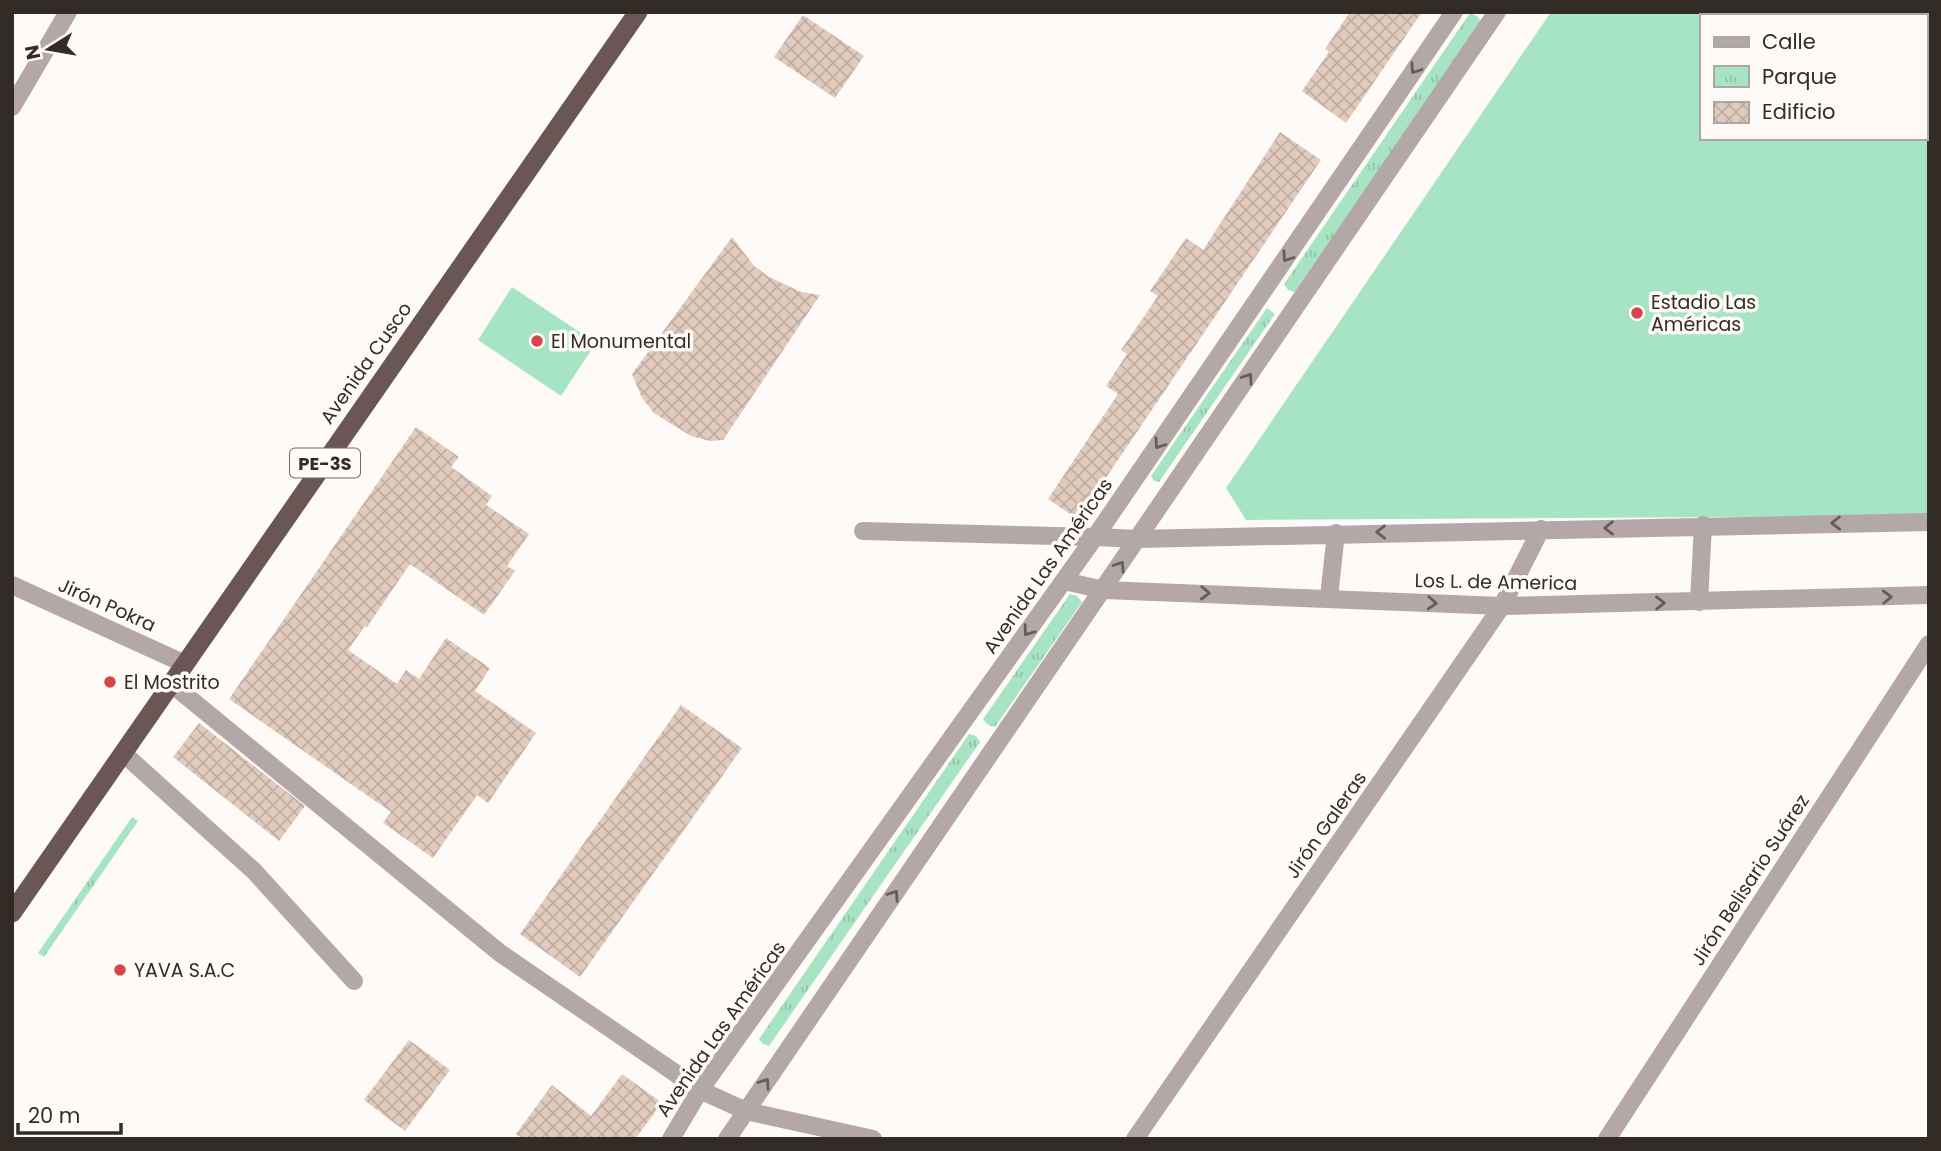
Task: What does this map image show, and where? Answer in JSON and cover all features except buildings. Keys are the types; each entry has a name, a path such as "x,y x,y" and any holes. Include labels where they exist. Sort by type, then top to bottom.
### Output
{"highway":[{"name":"Avenida Cusco","path":"12,913 173,685 638,12"}],"street":[{"path":"12,107 68,12"},
{"name":"Avenida Las Américas","path":"671,1139 700,1090 1095,537 1454,12"},
{"path":"727,1139 1497,12"},
{"path":"863,531 1138,539 1929,522"},
{"path":"1699,602 1703,525"},
{"name":"Jirón Galeras","path":"1135,1139 1502,606 1542,529"},
{"path":"1329,597 1336,533"},
{"name":"Los L. de America","path":"1064,581 1104,590 1502,606 1929,596"},
{"name":"Jirón Pokra","path":"12,585 185,664"},
{"name":"Jirón Belisario Suárez","path":"1607,1139 1929,644"},
{"path":"173,685 500,953 700,1090 746,1111 873,1139"},
{"path":"124,754 254,871 354,981"}],"green space":[{"name":"Estadio Las Américas","path":"1551,12 1929,12 1929,516 1246,520 1226,488"},
{"path":"1470,13 1481,21 1295,292 1288,290 1284,284"},
{"name":"El Monumental","path":"512,287 596,343 561,396 478,340"},
{"path":"1267,308 1275,314 1159,482 1154,481 1151,476"},
{"path":"1070,594 1077,596 1082,602 995,727 988,725 983,719"},
{"path":"969,734 976,736 980,742 769,1046 763,1044 759,1039"},
{"path":"132,817 138,821 44,957 38,953"}],"place":[{"name":"Estadio Las Américas","path":"1637,313"},
{"name":"El Monumental","path":"537,341"},
{"name":"El Mostrito","path":"110,682"},
{"name":"YAVA S.A.C","path":"120,970"}]}
